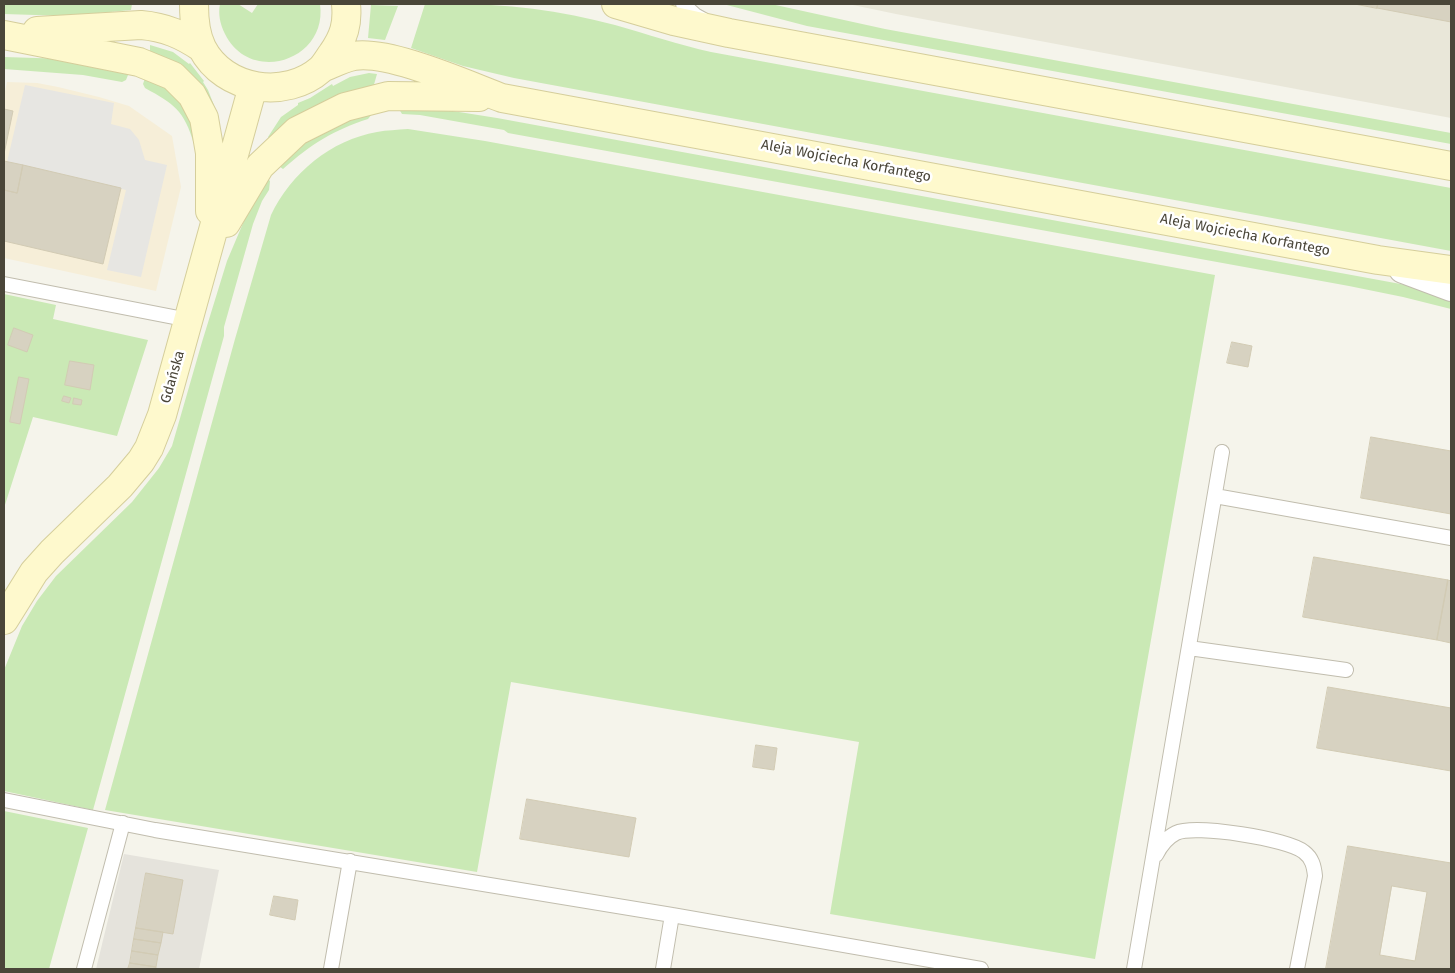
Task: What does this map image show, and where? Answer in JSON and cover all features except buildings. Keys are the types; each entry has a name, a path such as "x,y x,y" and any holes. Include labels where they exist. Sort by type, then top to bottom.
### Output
{"main road":[{"path":"194,4 194,22 202,48"},
{"path":"4,34 142,25 157,26 188,38 202,48 215,65 233,79 253,86 276,88 301,82 322,68 341,41 347,17 346,4"},
{"path":"616,4 674,21 729,33 1451,166"},
{"path":"4,34 139,62 173,76 192,96 204,118 210,153 209,250"},
{"name":"Aleja Wojciecha Korfantego","path":"322,68 353,56 373,54 502,98 1378,260 1451,270"},
{"name":"Gdańska","path":"4,620 34,572 120,486 141,462 149,448 162,415 253,86"},
{"path":"209,250 260,166 297,131 345,107 388,96 502,98"}],"street":[{"name":"Aleja Wojciecha Korfantego","path":"1378,260 1451,287"}],"lane":[{"path":"682,4 695,16 729,33"},
{"path":"4,284 189,320"},
{"path":"1134,969 1222,452"},
{"path":"1215,496 1451,538"},
{"path":"1189,648 1346,670"},
{"path":"4,800 123,823 981,969"},
{"path":"84,969 123,823"},
{"path":"1153,860 1164,841 1178,832 1199,829 1288,844 1304,852 1313,863 1315,876 1297,969"},
{"path":"331,969 350,861"},
{"path":"663,969 672,915"}],"shaded area":[{"path":"848,4 1451,4 1451,118 896,14"},
{"path":"7,82 37,83 58,87 129,106 172,136 181,187 156,291 4,258 4,96"},
{"path":"25,85 114,103 111,124 130,129 139,140 145,160 167,165 141,277 107,270 126,190 7,162"},
{"path":"124,854 219,870 199,969 96,969"}],"green space":[{"path":"4,4 132,4 131,10 67,16 4,14"},
{"path":"220,4 238,4 252,13 258,4 320,4 319,24 312,40 300,52 285,59 268,62 252,59 237,50 225,34 220,19"},
{"path":"425,4 497,5 568,14 711,52 1451,188 1451,251 514,78 463,66 411,48"},
{"path":"723,4 771,4 885,29 1451,133 1451,144 807,26"},
{"path":"371,5 398,6 385,40 368,38"},
{"path":"150,45 173,52 190,63 204,81 217,113 214,114 150,55"},
{"path":"4,57 68,59 130,70 126,80 122,82 83,75 4,69"},
{"path":"369,73 377,74 373,88 270,139 268,137 281,117 298,105 298,103 332,84 333,86 350,77"},
{"path":"146,75 154,78 185,103 199,144 194,144 186,123 177,109 145,88 143,84"},
{"path":"421,106 497,118 1406,285 1451,297 1451,309 1349,286 508,133 504,130 420,115 402,114 399,109"},
{"path":"372,114 368,119 344,128 323,139 303,152 283,169 276,164 285,154 333,122"},
{"path":"408,129 485,141 1215,275 1095,959 830,914 859,742 511,682 477,872 105,810 271,215 279,200 301,172 329,151 344,142 360,136 381,131"},
{"path":"266,177 270,181 269,190 262,201 253,224 224,327 224,336 93,810 4,791 4,670 22,626 37,601 56,576 132,502 159,468 172,446 227,261 249,209"},
{"path":"4,294 56,305 53,319 148,340 117,436 33,417 4,508"},
{"path":"4,811 88,828 49,969 4,969"}]}
